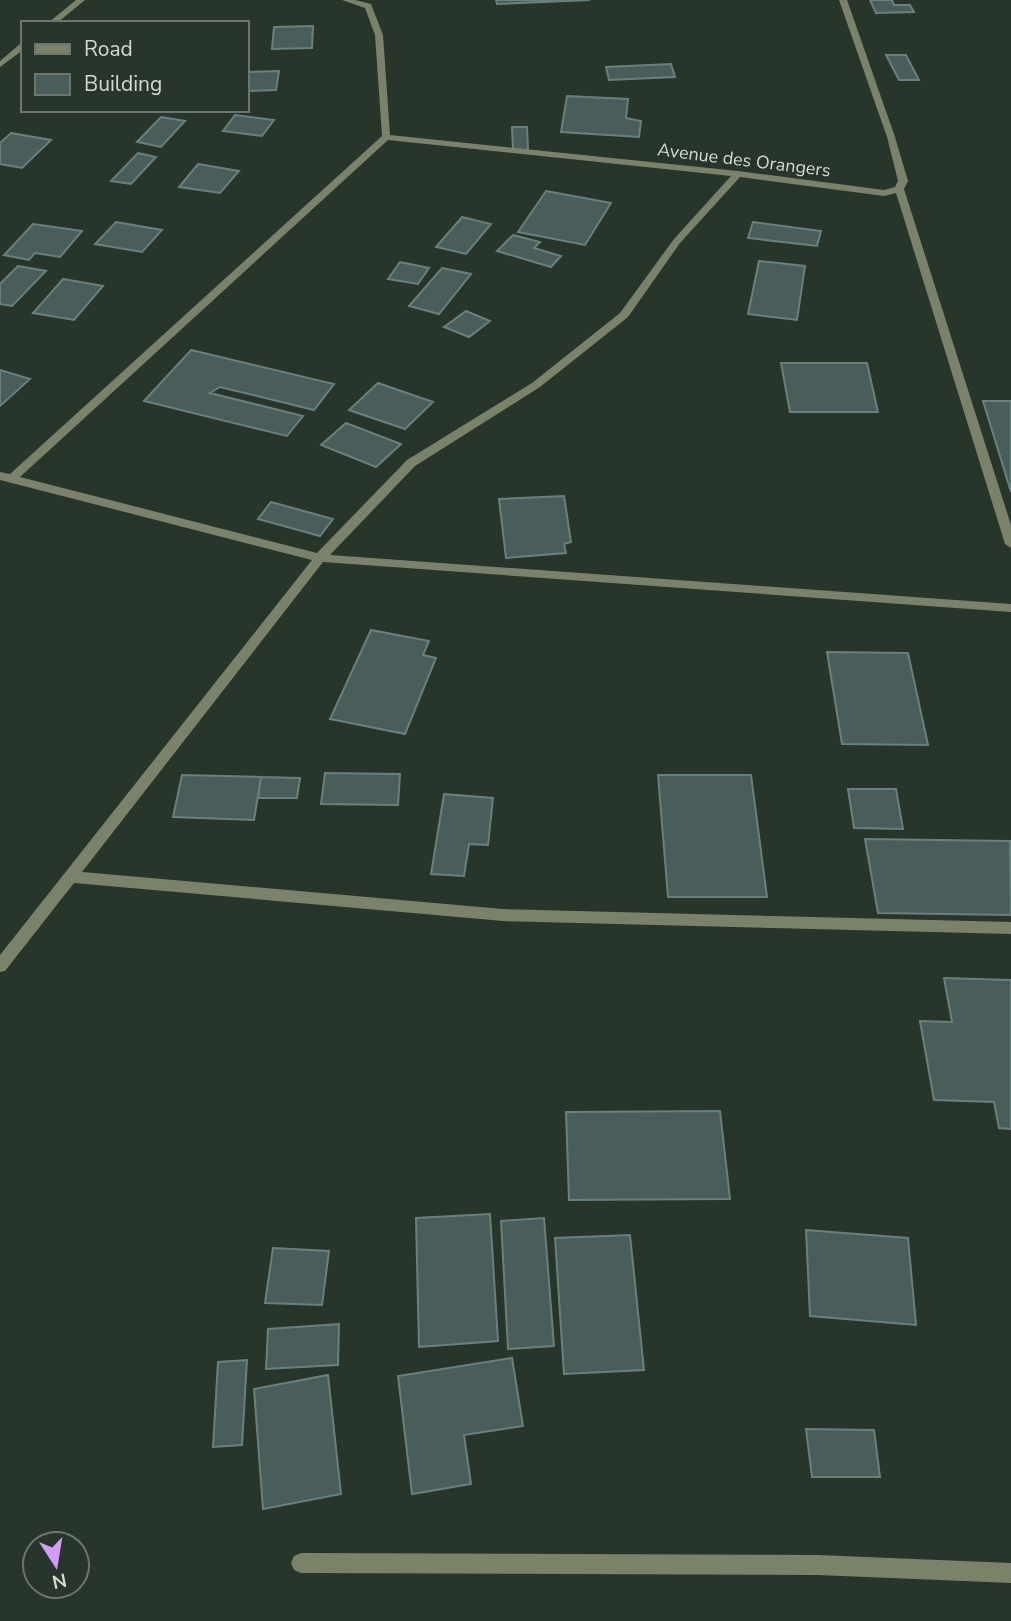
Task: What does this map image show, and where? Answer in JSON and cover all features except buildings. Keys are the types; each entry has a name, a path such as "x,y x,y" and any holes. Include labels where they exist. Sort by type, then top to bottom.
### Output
{"street":[{"path":"55,21 81,0"},
{"path":"6,477 386,137 379,34 368,6 346,0"},
{"path":"843,0 891,137 903,181 899,189 1011,544"},
{"path":"2,60 21,47"},
{"name":"Avenue des Orangers","path":"386,137 738,174 884,193 899,189"},
{"path":"0,966 320,558 411,463 536,385 624,316 677,241 738,174"},
{"path":"6,477 320,558 1011,608"},
{"path":"72,877 503,915 1011,928"},
{"path":"300,1563 818,1565 1011,1573"}]}
